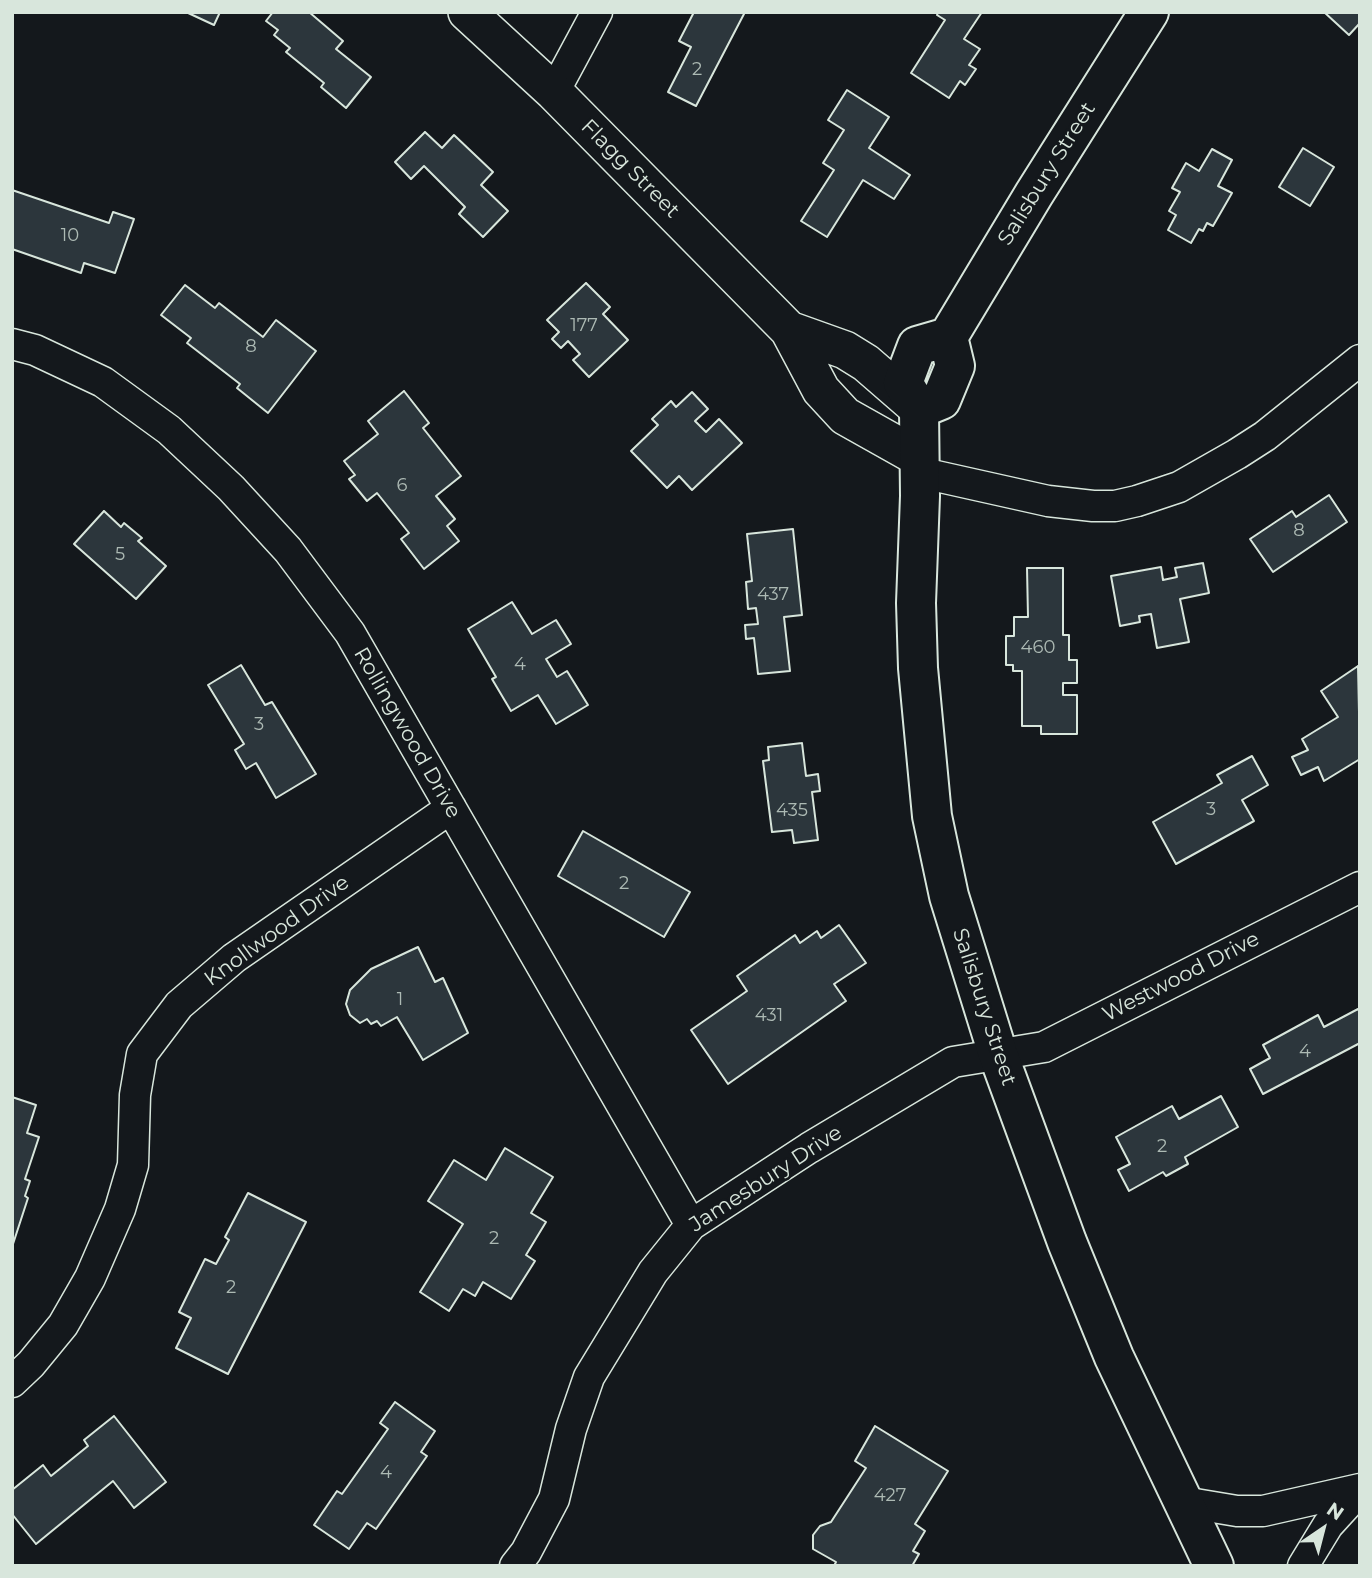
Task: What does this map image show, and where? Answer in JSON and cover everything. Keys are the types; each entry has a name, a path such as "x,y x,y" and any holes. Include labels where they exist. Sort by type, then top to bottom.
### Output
{"main road":[{"name":"Salisbury Street","path":"1149,12 982,278 948,337 917,346 903,383 919,409 920,496 916,603 918,668 932,816 949,896 998,1054 1067,1242 1114,1357 1214,1566"}],"street":[{"name":"Flagg Street","path":"467,12 554,92 789,330 821,390 845,416 918,465"},
{"path":"554,92 597,12"},
{"name":"Flagg Street","path":"789,330 845,349 866,363 919,409"},
{"name":"Rollingwood Drive","path":"12,344 35,350 103,382 169,430 231,488 288,550 350,633 691,1225"},
{"path":"918,465 1048,501 1093,506 1137,502 1179,487 1237,454 1265,436 1360,360"},
{"name":"Knollwood Drive","path":"12,1382 31,1364 63,1325 90,1278 120,1209 133,1165 135,1095 142,1054 179,1005 234,958 451,808"},
{"name":"Westwood Drive","path":"998,1054 1044,1047 1360,887"},
{"name":"Jamesbury Drive","path":"515,1566 526,1552 554,1499 571,1429 589,1377 653,1272 691,1225 953,1062 998,1054"},
{"path":"1183,1502 1237,1511 1263,1511 1360,1489"},
{"path":"1303,1566 1328,1525 1360,1489"}],"building":[{"path":"186,12 220,12 214,25"},
{"path":"273,12 309,12 343,41 336,49 371,77 346,108 321,87 324,83 286,52 290,48 274,35 278,30 266,21"},
{"path":"694,12 745,12 696,106 668,92 691,47 679,41"},
{"path":"938,12 982,12 964,39 980,49 969,65 976,69 965,85 960,81 949,98 911,73 945,20 937,15"},
{"path":"1324,12 1360,12 1360,23 1349,35"},
{"path":"847,90 889,117 869,148 910,175 894,199 863,180 827,237 801,221 834,170 823,163 844,130 828,120"},
{"path":"425,132 442,148 454,135 493,172 481,185 508,211 483,237 459,214 465,207 424,166 411,179 395,162"},
{"path":"1303,148 1334,167 1310,206 1279,187"},
{"path":"1212,149 1232,160 1218,186 1232,193 1213,226 1207,223 1203,231 1199,229 1191,243 1168,230 1176,215 1169,211 1180,192 1172,188 1186,163 1199,171"},
{"path":"12,190 109,223 113,212 134,219 115,273 84,263 81,273 12,249"},
{"path":"586,283 610,307 603,314 628,340 589,377 573,360 580,354 568,341 561,348 552,339 559,332 547,320"},
{"path":"185,285 215,308 219,303 263,337 276,320 316,351 268,413 237,388 240,384 187,343 191,338 161,315"},
{"path":"404,391 429,423 423,428 461,476 436,496 455,519 447,526 459,541 424,569 401,539 409,533 377,493 367,501 349,479 355,475 344,461 378,434 368,421"},
{"path":"692,392 708,409 695,421 706,432 719,419 742,443 692,490 679,476 667,488 631,451 658,425 652,419 671,401 676,407"},
{"path":"1329,495 1347,522 1273,572 1250,539 1292,511 1296,517"},
{"path":"104,511 121,527 124,523 142,538 138,541 166,566 136,599 74,544"},
{"path":"793,529 802,615 784,617 790,671 758,674 754,638 746,639 745,625 758,624 756,608 748,609 746,582 752,581 747,534"},
{"path":"1203,563 1209,593 1180,599 1189,642 1157,648 1151,614 1139,616 1140,622 1120,626 1111,576 1161,567 1163,580 1177,577 1175,568"},
{"path":"1027,568 1063,568 1063,635 1069,635 1069,660 1077,660 1077,683 1063,683 1063,695 1077,695 1077,734 1041,734 1041,726 1022,726 1022,671 1013,671 1013,665 1006,665 1006,636 1014,636 1014,617 1028,617"},
{"path":"512,602 532,634 556,620 571,644 546,659 557,677 567,671 588,705 556,724 538,695 511,711 492,679 496,677 468,629"},
{"path":"241,665 265,705 272,702 316,774 276,798 256,763 246,769 235,750 244,744 208,685"},
{"path":"1358,666 1360,759 1324,781 1318,767 1301,775 1292,757 1308,750 1302,739 1338,717 1321,691"},
{"path":"802,743 806,776 818,774 820,791 812,792 818,840 794,843 792,830 772,832 763,761 769,760 768,747"},
{"path":"1252,756 1268,785 1242,800 1254,821 1176,864 1153,822 1222,783 1217,775"},
{"path":"583,831 690,892 664,937 558,876"},
{"path":"839,925 866,963 834,984 846,1001 728,1084 691,1030 747,991 737,976 795,935 800,943 817,931 821,938"},
{"path":"418,947 435,982 443,978 468,1033 423,1060 397,1017 381,1026 377,1021 371,1024 367,1019 360,1023 350,1015 346,1004 350,990 371,969"},
{"path":"1358,1009 1360,1043 1263,1094 1250,1069 1270,1058 1263,1045 1318,1015 1324,1027"},
{"path":"1221,1096 1238,1127 1185,1157 1188,1164 1166,1176 1163,1172 1129,1191 1118,1170 1130,1164 1116,1137 1172,1106 1179,1119"},
{"path":"12,1097 36,1105 27,1133 39,1137 25,1179 30,1181 25,1196 28,1198 13,1244"},
{"path":"505,1148 553,1177 531,1213 546,1222 526,1255 535,1261 511,1299 483,1282 475,1296 463,1289 449,1311 420,1292 463,1224 428,1201 454,1160 486,1180"},
{"path":"248,1193 306,1222 228,1374 176,1348 191,1318 179,1312 205,1259 216,1264 229,1240 225,1237"},
{"path":"395,1402 435,1431 421,1452 427,1456 376,1529 367,1523 349,1549 314,1525 337,1491 342,1494 388,1429 380,1423"},
{"path":"114,1416 166,1482 134,1508 113,1481 36,1544 12,1514 12,1490 43,1465 51,1476 88,1446 84,1440"},
{"path":"875,1426 948,1471 915,1524 925,1531 913,1551 919,1554 912,1566 834,1566 836,1562 813,1549 813,1535 820,1526 831,1522 866,1468 855,1461"}]}
